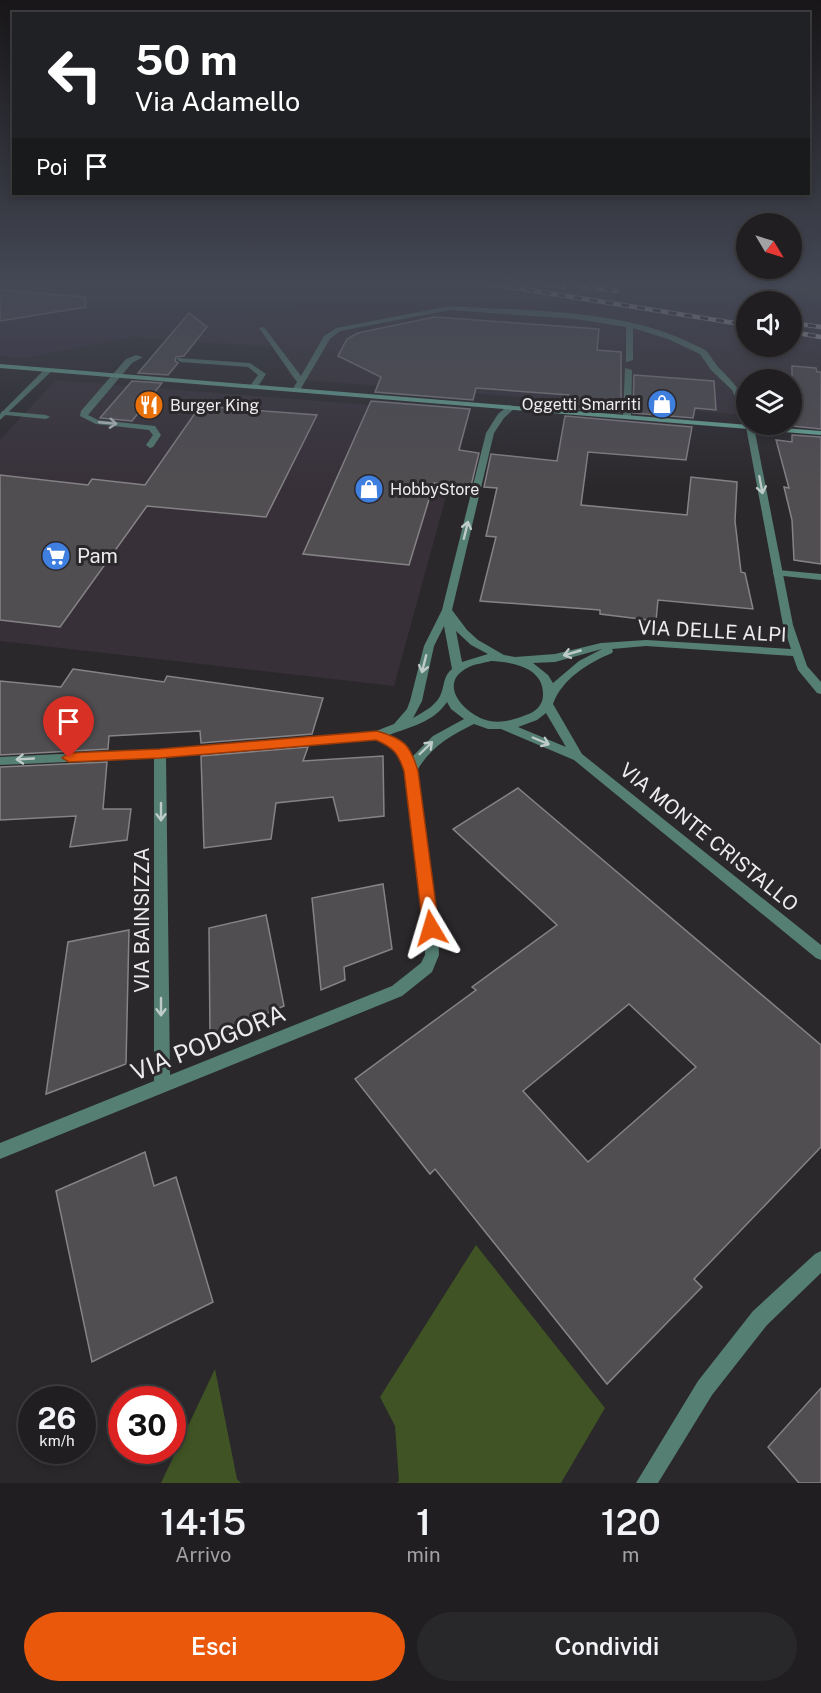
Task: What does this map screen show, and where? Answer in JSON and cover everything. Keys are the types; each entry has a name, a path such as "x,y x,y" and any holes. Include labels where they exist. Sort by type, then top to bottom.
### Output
{"main road":[{"path":"0,366 254,387 298,386 512,407 736,425"},
{"path":"802,431 821,433"}],"street":[{"path":"276,351 298,386 319,351"},
{"path":"629,351 629,360"},
{"path":"701,351 723,379 736,391"},
{"path":"139,357 129,361 84,413 84,416 96,422 152,428 157,435 150,445"},
{"path":"181,360 250,365 262,374 254,387"},
{"path":"2,416 49,370"},
{"path":"627,417 628,370"},
{"path":"395,729 412,711 429,646 447,610 490,433 501,416 512,407"},
{"path":"2,416 46,417"},
{"path":"751,435 796,653 802,667 821,690"},
{"path":"778,573 821,577"},
{"path":"447,610 462,634 488,651 505,658"},
{"path":"0,761 160,753 377,735 395,729 436,710 447,694 448,685 458,669 447,610"},
{"name":"VIA DELLE ALPI","path":"518,660 555,658 601,645 692,645 796,653"},
{"name":"VIA DELLE ALPI","path":"548,700 561,680 593,656 626,645"},
{"name":"VIA MONTE CRISTALLO","path":"458,669 479,659 505,658 518,660 531,666 548,684 548,700 578,757"},
{"name":"VIA MONTE CRISTALLO","path":"447,694 456,709 473,720 488,725 504,726 530,719 540,713 548,700"},
{"path":"411,771 418,756 426,747 441,735 473,720"},
{"name":"VIA MONTE CRISTALLO","path":"504,726 578,757 819,951"},
{"path":"377,735 398,744 405,752 411,771"},
{"name":"VIA BAINSIZZA","path":"160,753 162,1088"},
{"name":"VIA PODGORA","path":"0,1151 162,1088 398,991 427,967 432,955 431,928 411,771"},
{"path":"646,1483 705,1388 760,1318 821,1260"}],"shaded area":[{"path":"0,351 59,351 24,358 0,356"},
{"path":"275,351 736,351 736,357 802,357 802,351 821,351 821,421 802,394 802,369 736,369 736,414 292,379"},
{"path":"56,380 469,413 394,686 0,641 0,440"}],"green space":[{"path":"476,1245 605,1408 561,1483 397,1483 399,1481 395,1426 380,1397"},
{"path":"215,1369 237,1479 241,1483 161,1483 170,1464 186,1464 186,1430"}],"building":[{"path":"157,351 188,351 184,356 176,357 175,361 178,363 168,375 138,373"},
{"path":"341,351 621,352 621,412 566,408 569,395 476,388 473,400 375,392 381,377 338,356"},
{"path":"792,366 816,368 817,372 821,372 821,429 802,427 802,369 792,369"},
{"path":"634,375 714,381 716,410 695,408 693,418 633,413"},
{"path":"132,381 162,383 132,421 100,418"},
{"path":"371,401 470,409 459,450 479,453 471,486 434,483 409,565 303,554"},
{"path":"200,406 317,415 266,517 147,506 60,627 0,620 0,475 88,485 92,479 145,485"},
{"path":"565,416 692,427 686,460 588,452 581,505 687,515 691,477 737,482 735,521 741,572 745,573 753,609 658,600 656,621 600,614 600,610 480,601 496,537 486,536 497,488 484,487 491,454 557,461"},
{"path":"792,435 821,437 821,564 794,560 792,520 784,487 789,488 776,440 792,442"},
{"path":"73,669 164,682 167,676 323,698 312,734 201,743 200,731 109,736 108,749 0,755 0,681 61,687"},
{"path":"308,747 303,761 383,756 384,816 339,821 333,797 276,803 271,839 204,848 201,756"},
{"path":"107,762 103,809 131,809 127,840 70,847 76,816 0,820 0,767"},
{"path":"518,788 821,1045 821,1147 694,1279 702,1287 607,1384 435,1169 430,1174 355,1079 476,990 472,987 557,925 453,829","holes":["629,1004 696,1067 588,1162 523,1091"]},
{"path":"383,884 392,949 344,967 345,980 321,990 312,898"},
{"path":"266,915 284,1006 210,1037 209,928"},
{"path":"129,930 126,1064 46,1094 68,942"},
{"path":"145,1152 154,1186 176,1177 213,1302 92,1362 56,1191"},
{"path":"821,1388 821,1483 799,1483 768,1447"}],"place":[{"name":"Oggetti Smarriti","path":"662,404"},
{"name":"Burger King","path":"149,405"},
{"name":"HobbyStore","path":"369,489"},
{"name":"Pam","path":"56,556"}],"route":[{"path":"69,758 377,735 398,744 405,752 411,771 431,928"}]}
